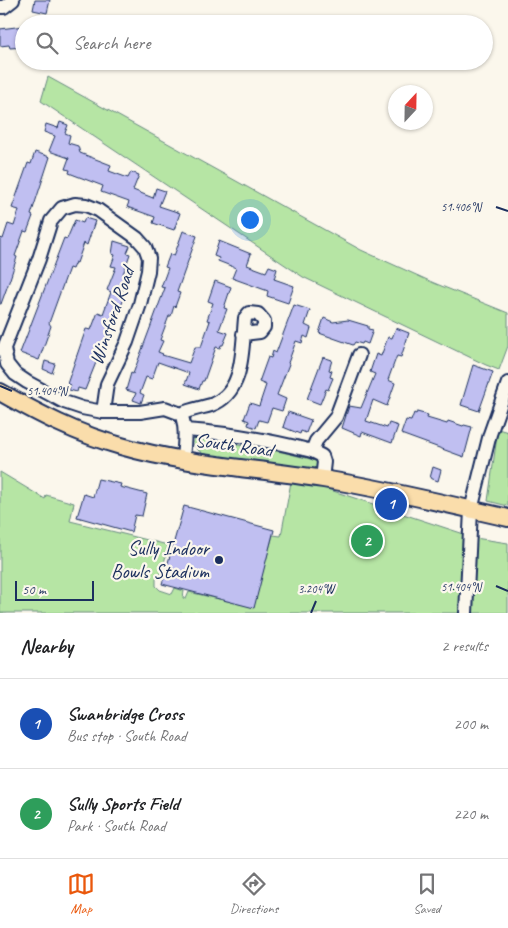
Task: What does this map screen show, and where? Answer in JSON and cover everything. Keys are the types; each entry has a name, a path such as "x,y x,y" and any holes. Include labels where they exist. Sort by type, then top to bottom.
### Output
{"main road":[{"name":"South Road","path":"0,392 49,420 86,435 121,446 183,459 382,489 508,518"}],"street":[{"path":"0,7 4,7 13,0"},
{"name":"Winsford Road","path":"103,412 107,384 127,342 140,304 148,271 149,258 145,247 137,238 98,210 86,205 74,204 62,208 51,221 39,259 4,348 7,364 21,378 64,402 82,408 103,412 140,412 165,408 181,414"},
{"path":"183,459 185,430 181,414 192,408 212,404 228,396 237,378 243,334"},
{"path":"312,451 316,441 336,417 359,355"},
{"path":"466,613 472,510 490,434 508,383"},
{"path":"185,430 223,432 265,439 312,451 322,456 324,462 322,479"}],"green space":[{"path":"48,77 361,250 434,283 508,313 508,346 499,370 303,277 41,101"},
{"path":"498,429 508,432 508,506 488,501"},
{"path":"194,438 282,452 318,461 318,468 314,471 206,456 193,443"},
{"path":"0,472 45,499 46,495 74,503 70,521 168,545 164,564 160,564 159,568 163,569 156,579 156,586 160,590 172,594 175,588 184,591 183,598 186,599 189,592 253,607 273,535 281,536 291,482 321,487 464,534 460,613 0,613"},
{"path":"475,538 508,543 508,613 472,613"}],"building":[{"path":"35,0 50,0 47,13 33,10"},
{"path":"15,27 15,48 10,48 9,45 0,46 0,29"},
{"path":"60,122 68,125 65,133 70,135 68,143 78,146 80,153 111,165 109,171 128,178 131,172 139,175 133,190 153,198 156,188 165,191 159,206 180,213 174,230 153,223 155,217 127,207 129,202 101,192 103,186 69,173 70,170 65,169 69,158 49,151 55,136 44,132 46,124 58,128"},
{"path":"35,152 50,157 31,215 33,216 27,232 24,231 15,256 17,257 10,279 0,304 0,238 3,239 8,224 14,226 19,210 12,208 28,163 31,164"},
{"path":"85,218 95,221 87,245 84,243 77,263 75,262 72,269 69,268 49,323 51,326 39,360 20,353 64,238 67,239 75,220 83,223"},
{"path":"183,231 197,236 177,292 180,293 160,340 163,341 158,352 189,363 195,347 201,347 210,321 207,320 213,303 208,301 215,281 231,287 224,308 227,309 219,330 228,333 223,345 220,348 216,347 204,381 202,381 199,389 185,384 189,373 158,362 152,379 146,377 140,393 144,395 141,403 133,400 136,393 126,390 165,288 161,287 168,268 165,267 170,254 174,256"},
{"path":"114,241 130,246 127,253 130,254 123,274 128,276 120,296 124,298 112,331 109,330 85,390 78,388 77,392 69,390 71,385 67,384 86,329 91,330 98,312 103,314 111,292 107,290 116,267 111,266 115,255 112,254"},
{"path":"219,241 251,254 247,265 266,272 269,266 277,269 274,279 294,286 288,303 267,296 268,291 232,278 236,268 218,261 219,258 214,256"},
{"path":"294,305 310,310 305,325 311,328 308,338 304,336 302,343 296,341 288,363 277,395 286,399 282,411 272,408 267,422 259,420 256,428 248,425 249,421 244,419 250,403 259,406 266,385 259,382 268,357 271,358 273,351 276,353"},
{"path":"324,318 333,322 348,320 368,326 368,329 373,330 368,344 355,342 353,345 319,333"},
{"path":"396,328 409,333 401,357 397,356 388,380 395,383 387,406 373,400 366,421 387,428 389,423 398,426 392,443 362,432 361,436 342,428 349,406 361,408 375,374 370,372 376,354 381,356 388,337 392,338"},
{"path":"323,357 332,360 329,370 332,371 330,377 333,378 320,404 307,399"},
{"path":"45,361 55,364 52,373 43,369"},
{"path":"473,365 493,372 479,411 461,405"},
{"path":"288,412 311,420 306,433 301,431 300,434 283,427"},
{"path":"417,412 428,415 427,418 447,424 448,421 472,427 464,457 401,434 406,420 411,421 414,413 416,414"},
{"path":"433,467 441,470 438,481 430,478"},
{"path":"98,479 121,484 120,487 147,494 142,516 135,515 131,532 77,517 84,494 93,497"},
{"path":"184,506 274,530 254,608 162,584"}],"place":[{"name":"Swanbridge Cross","path":"391,504"},
{"name":"Sully Sports Field","path":"367,541"},
{"name":"Sully Indoor Bowls Stadium","path":"219,560"}]}
